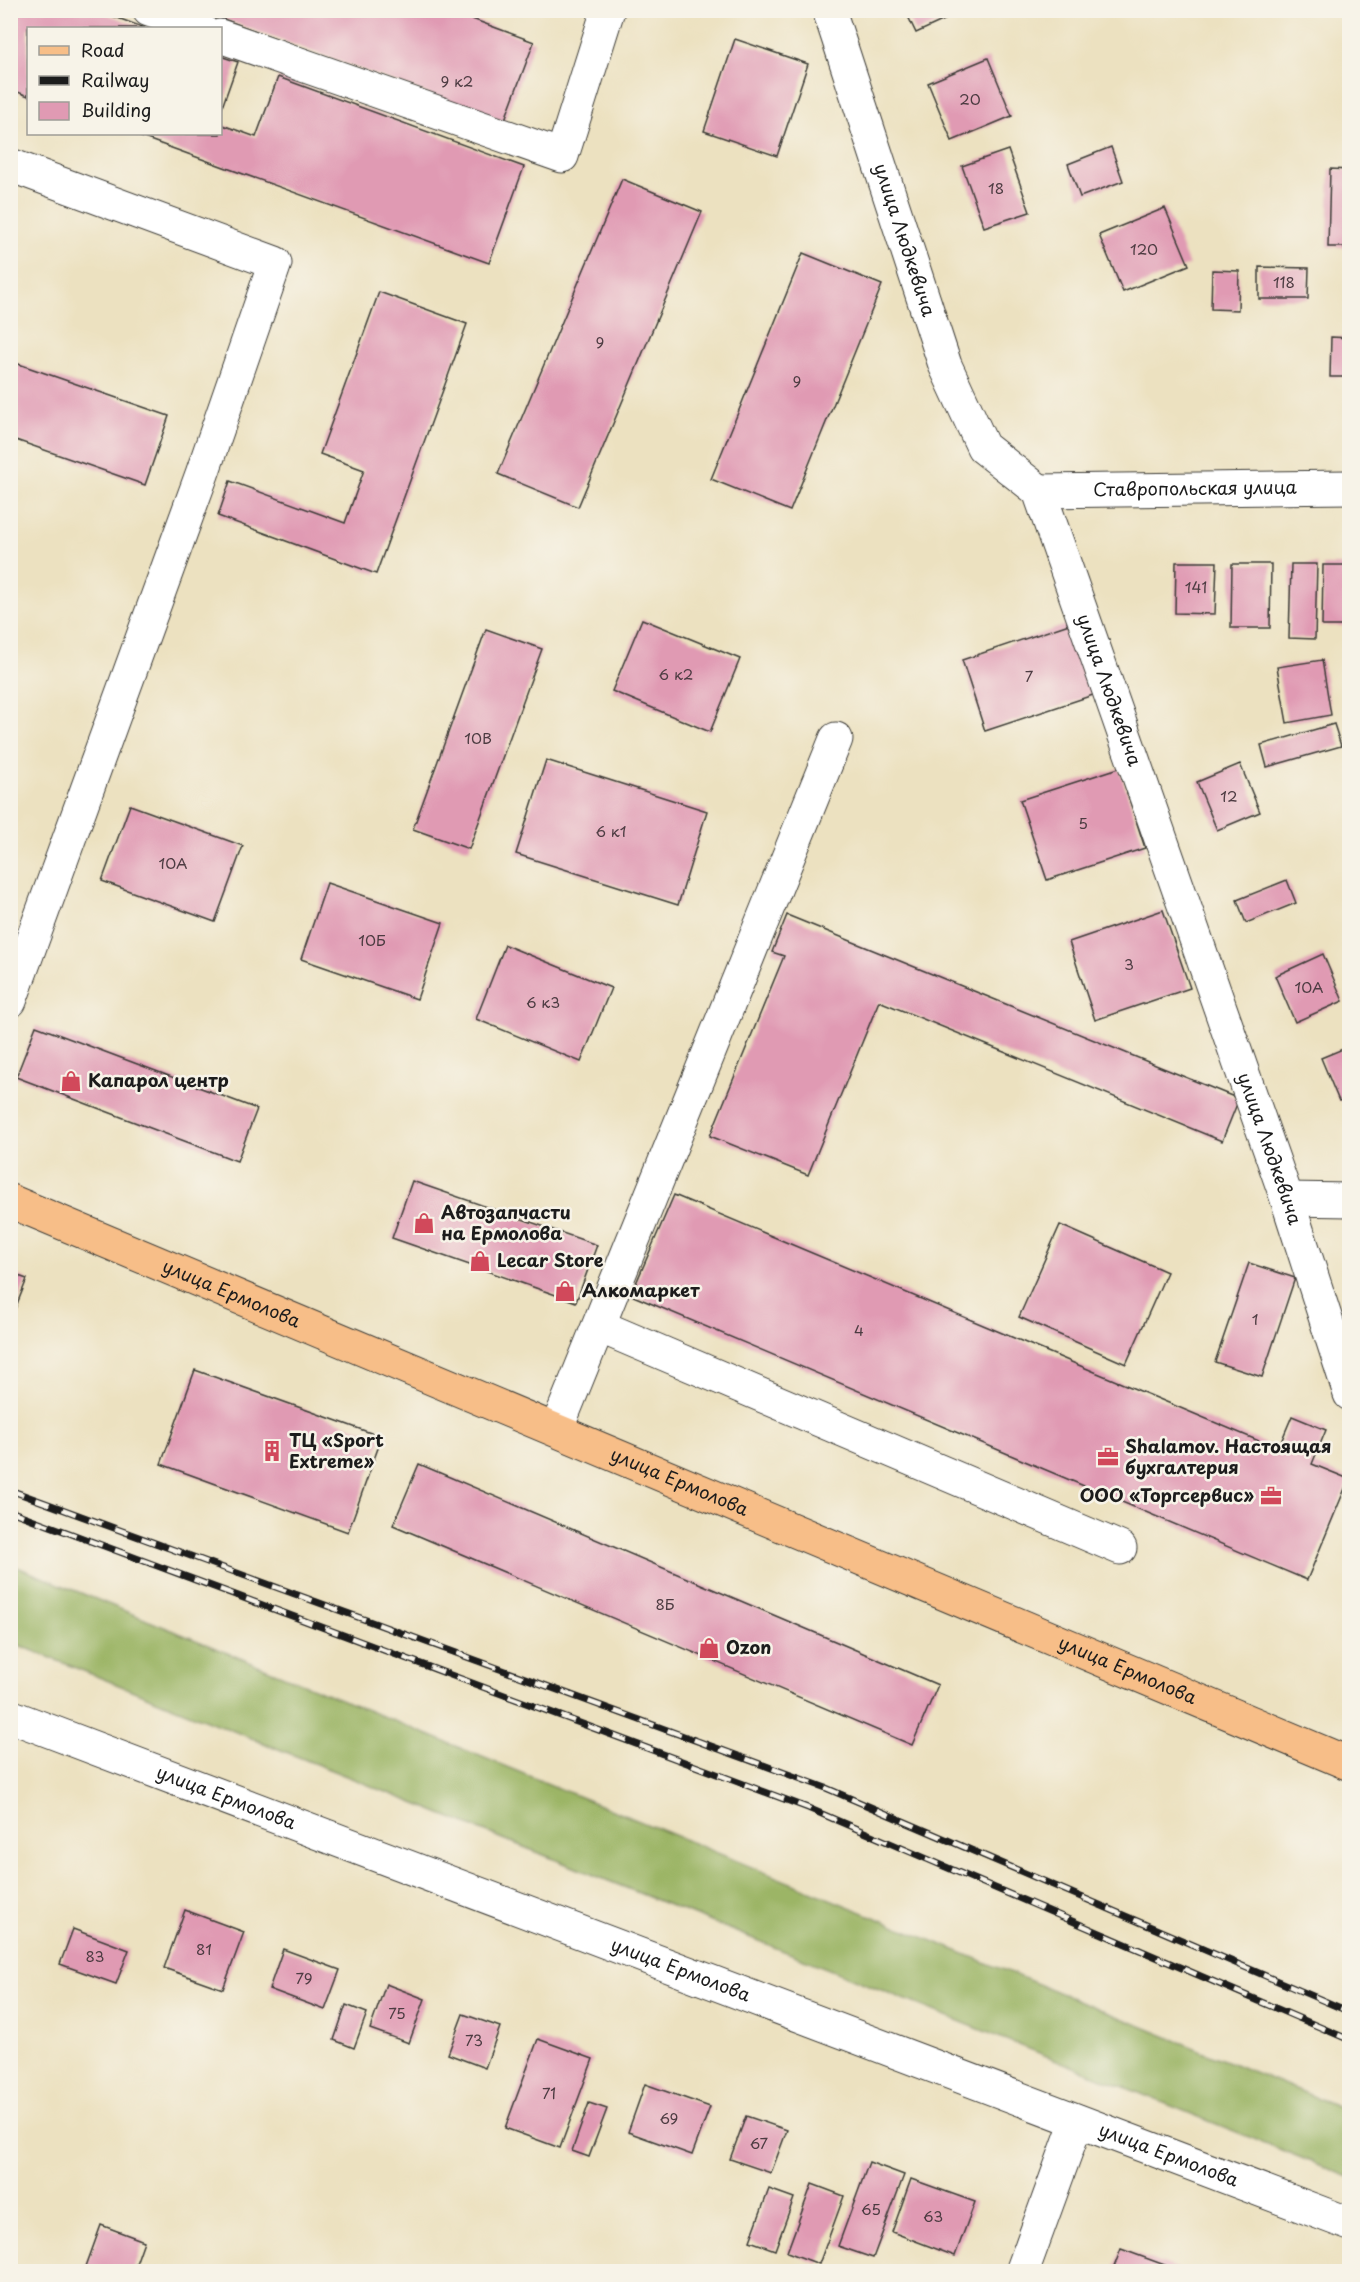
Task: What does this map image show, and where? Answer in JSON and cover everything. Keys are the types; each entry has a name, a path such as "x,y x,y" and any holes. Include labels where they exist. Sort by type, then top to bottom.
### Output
{"main road":[{"name":"улица Ермолова","path":"10,1200 557,1428 1350,1764"}],"street":[{"path":"149,10 197,27"},
{"path":"222,37 562,156 608,10"},
{"name":"улица Людкевича","path":"829,10 945,365 983,447 1039,491 1287,1199 1350,1394"},
{"path":"10,165 275,263 202,474 10,1001"},
{"name":"Ставропольская улица","path":"1039,491 1350,487"},
{"path":"557,1428 836,739"},
{"path":"1287,1199 1350,1200"},
{"path":"599,1326 1120,1548"},
{"name":"улица Ермолова","path":"10,1716 1350,2223"},
{"path":"1022,2271 1077,2121"}],"green space":[{"path":"10,1564 1349,2111 1349,2177 11,1642"}],"building":[{"path":"10,10 96,10 142,27 27,27 27,96 10,89"},
{"path":"199,10 448,10 534,42 504,122"},
{"path":"905,10 966,10 916,33"},
{"path":"735,39 808,64 777,156 704,131"},
{"path":"222,57 238,62 222,107"},
{"path":"988,58 1012,116 952,141 928,83"},
{"path":"278,77 524,167 489,263 136,135 222,135 222,125 256,137"},
{"path":"1111,147 1123,181 1080,197 1068,164"},
{"path":"1008,150 1030,212 984,227 962,166"},
{"path":"1330,169 1350,170 1350,247 1328,247"},
{"path":"622,179 702,212 578,507 498,474"},
{"path":"1165,208 1189,265 1123,292 1099,235"},
{"path":"803,253 882,285 790,511 711,479"},
{"path":"1259,267 1309,268 1308,299 1259,299"},
{"path":"1212,270 1239,271 1238,310 1211,309"},
{"path":"379,292 467,324 376,574 218,516 230,481 345,523 364,470 320,454"},
{"path":"1331,337 1350,338 1350,377 1330,377"},
{"path":"10,361 169,416 145,485 10,438"},
{"path":"1176,562 1217,562 1215,614 1175,613"},
{"path":"1232,564 1271,564 1270,628 1231,628"},
{"path":"1291,564 1317,564 1315,639 1289,638"},
{"path":"1323,565 1350,565 1350,626 1322,626"},
{"path":"642,619 740,659 710,732 612,691"},
{"path":"1072,623 1096,694 985,731 962,660"},
{"path":"486,629 542,649 469,849 413,829"},
{"path":"1322,660 1331,715 1287,723 1277,667"},
{"path":"1334,724 1341,746 1267,767 1261,745"},
{"path":"546,760 707,811 678,905 516,854"},
{"path":"1240,764 1260,812 1217,830 1197,782"},
{"path":"1119,768 1145,848 1047,880 1020,800"},
{"path":"130,805 243,846 215,922 102,881"},
{"path":"1287,880 1296,903 1246,923 1237,900"},
{"path":"327,883 443,923 417,999 301,959"},
{"path":"1163,910 1190,988 1095,1020 1069,942"},
{"path":"787,915 1239,1099 1222,1141 879,1001 808,1175 710,1136 784,956 772,952"},
{"path":"505,945 611,988 581,1062 476,1019"},
{"path":"1323,954 1343,1001 1295,1022 1275,976"},
{"path":"36,1026 257,1109 237,1161 16,1077"},
{"path":"1350,1046 1350,1097 1339,1101 1321,1058"},
{"path":"412,1181 597,1245 576,1302 392,1238"},
{"path":"674,1195 1278,1449 1292,1416 1326,1430 1312,1464 1349,1479 1307,1580 631,1295"},
{"path":"1060,1225 1167,1272 1126,1364 1019,1317"},
{"path":"1249,1263 1295,1278 1262,1377 1215,1362"},
{"path":"10,1273 27,1279 11,1319 10,1319"},
{"name":"ТЦ «Sport Extreme»","path":"195,1370 382,1437 348,1532 161,1464"},
{"path":"419,1464 938,1685 912,1745 393,1525"},
{"path":"185,1910 244,1932 223,1989 164,1968"},
{"path":"73,1929 129,1950 116,1984 60,1964"},
{"path":"283,1949 340,1970 325,2010 269,1989"},
{"path":"386,1984 425,1999 409,2043 370,2029"},
{"path":"346,2005 367,2013 354,2048 334,2040"},
{"path":"463,2014 500,2027 485,2068 448,2054"},
{"path":"538,2039 593,2059 560,2148 505,2128"},
{"path":"645,2084 710,2107 692,2155 628,2132"},
{"path":"589,2103 607,2109 589,2157 572,2151"},
{"path":"746,2116 787,2130 771,2173 730,2159"},
{"path":"869,2162 904,2175 873,2258 838,2246"},
{"path":"911,2179 975,2202 955,2256 892,2232"},
{"path":"812,2184 844,2196 819,2264 787,2252"},
{"path":"769,2189 794,2198 775,2250 750,2241"},
{"path":"101,2225 144,2241 133,2272 84,2272"},
{"path":"1121,2249 1181,2271 1181,2272 1112,2272"}],"railway":[{"path":"10,1490 826,1788 1350,2012"},
{"path":"10,1511 808,1808 1350,2040"}],"place":[{"name":"Капарол центр","path":"71,1081"},
{"name":"Автозапчасти на Ермолова","path":"424,1223"},
{"name":"Lecar Store","path":"480,1261"},
{"name":"Алкомаркет","path":"565,1291"},
{"name":"ТЦ «Sport Extreme»","path":"272,1451"},
{"name":"Shalamov. Настоящая бухгалтерия","path":"1108,1457"},
{"name":"ООО «Торгсервис»","path":"1271,1496"},
{"name":"Ozon","path":"709,1648"}]}
